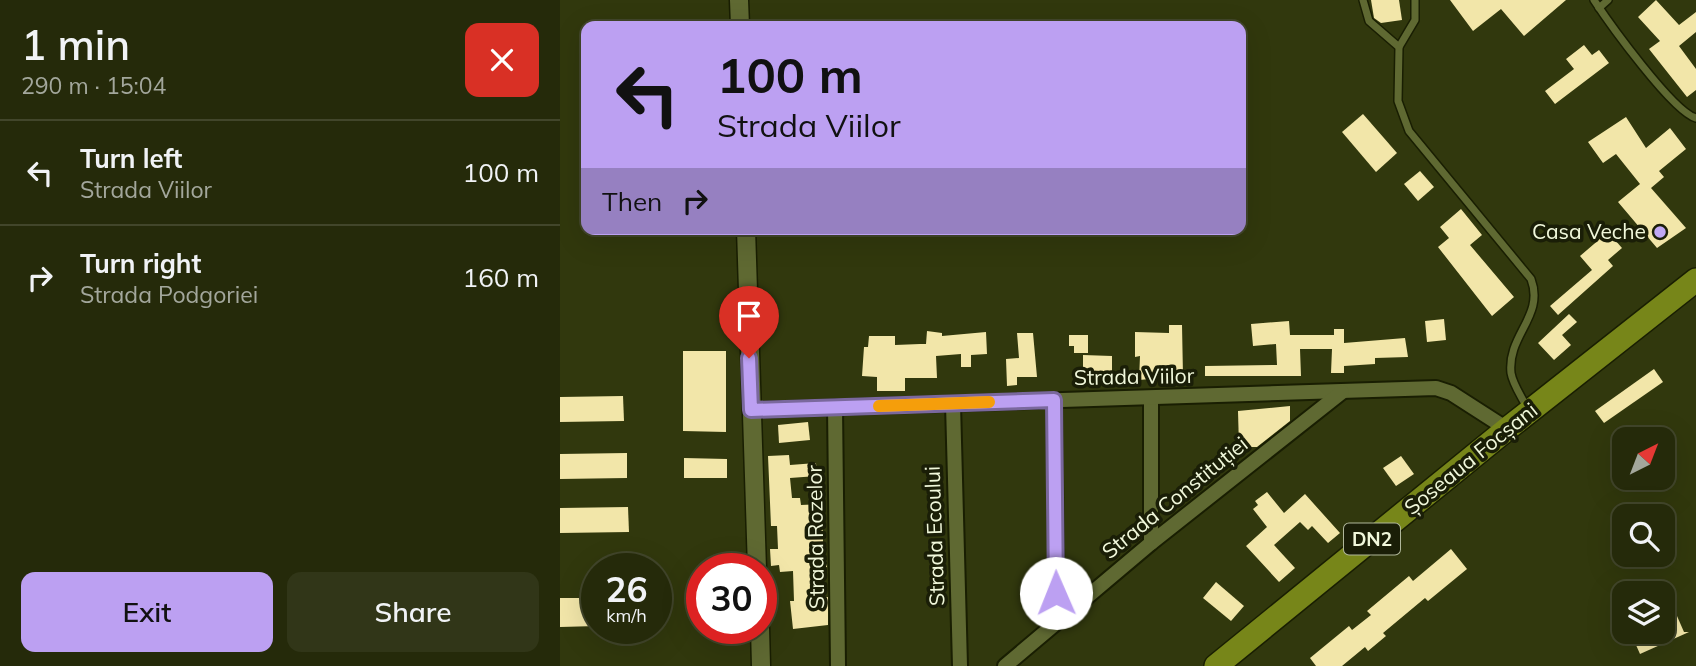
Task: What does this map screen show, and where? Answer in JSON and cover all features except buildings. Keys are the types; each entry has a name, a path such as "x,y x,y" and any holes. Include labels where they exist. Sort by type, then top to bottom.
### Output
{"main road":[{"name":"Șoseaua Focșani","path":"1216,666 1507,429 1696,281"}],"street":[{"path":"740,0 740,21"},
{"path":"746,235 756,553"},
{"name":"Strada Viilor","path":"751,410 1441,389 1507,429"},
{"name":"Strada Constituției","path":"1005,666 1151,543 1342,391"},
{"path":"1151,398 1151,543"},
{"path":"1054,400 1057,621"},
{"name":"Strada Ecoului","path":"953,404 960,666"},
{"name":"Strada Rozelor","path":"835,407 838,666"},
{"path":"760,644 761,666"}],"lane":[{"path":"1363,0 1369,21 1399,47"},
{"path":"1415,0 1415,20 1399,47 1398,101 1409,131 1531,279 1536,294 1535,305 1514,346 1511,360 1511,376 1529,412"},
{"path":"1594,0 1666,94 1683,112 1696,118"},
{"path":"1599,8 1608,0"}],"slow traffic":[{"path":"879,406 989,402"}],"place":[{"name":"Casa Veche","path":"1660,232"}],"route":[{"path":"749,358 751,410 1054,400 1056,593"}]}
